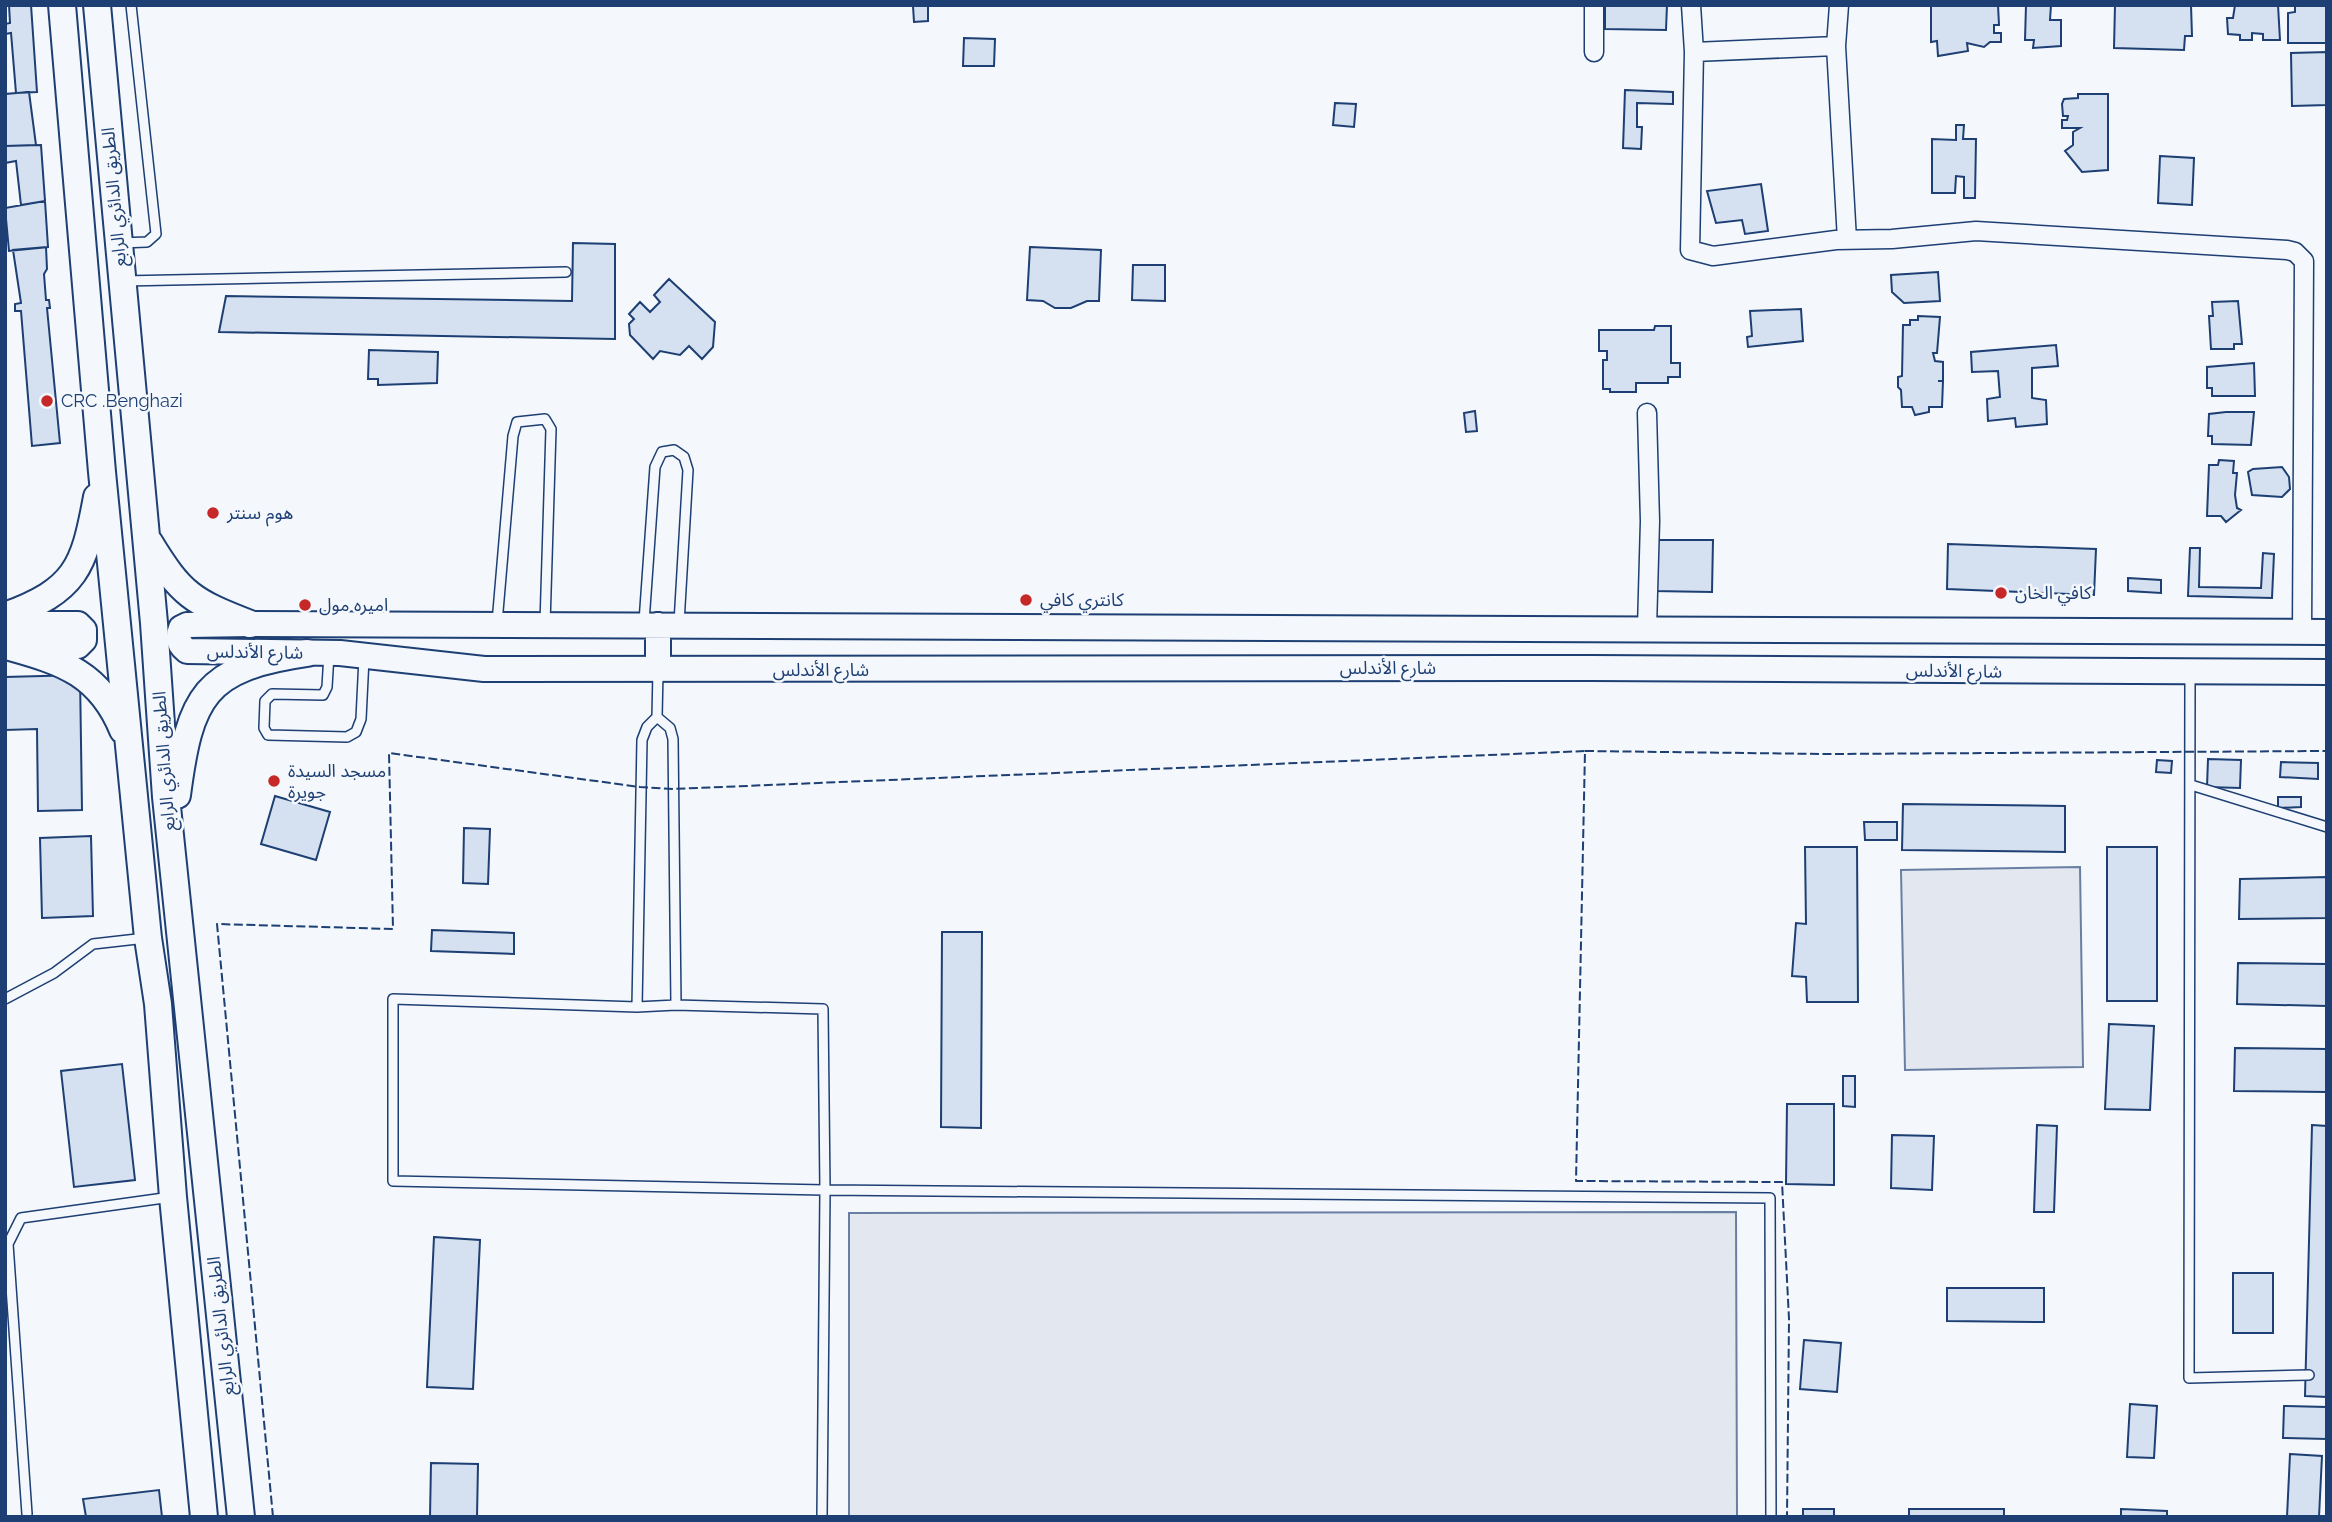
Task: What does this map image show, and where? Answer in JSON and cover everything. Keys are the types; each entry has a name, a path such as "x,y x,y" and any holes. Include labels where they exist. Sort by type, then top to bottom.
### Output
{"main road":[{"name":"الطريق الدائري الرابع","path":"62,5 102,472 148,938 158,1004 173,1197 204,1517"},
{"name":"الطريق الدائري الرابع","path":"97,5 171,845 240,1517"},
{"path":"5,615 51,597 70,579 84,557 102,472"},
{"path":"145,535 166,570 186,594 199,603 250,624"},
{"name":"شارع الأندلس","path":"2327,632 250,624 187,625 181,628 178,637 181,646 187,651 364,654 454,667 658,670 1578,668 2327,673"},
{"path":"658,670 661,625"},
{"path":"7,639 65,664 92,682 114,708 131,750"},
{"path":"171,845 186,738 193,716 205,697 220,681 240,668 261,660 318,653"}],"street":[{"path":"1594,5 1594,52"},
{"path":"1691,5 1694,52 1690,250 1713,256 1847,240 1976,231 2287,250 2300,255 2304,261 2302,632"},
{"path":"1839,5 1836,46 1847,240"},
{"path":"1694,52 1836,46"},
{"path":"1647,413 1650,521 1647,628"}],"lane":[{"path":"118,243 147,242 156,234 131,5"},
{"path":"122,281 566,272"},
{"path":"497,625 513,436 517,422 532,418 545,419 551,429 545,625"},
{"path":"674,450 684,457 688,470 661,625 654,467 662,452 674,450"},
{"path":"318,653 327,687 323,695 272,694 265,701 264,728 268,735 347,737 356,732 361,719 364,654"},
{"path":"637,1007 642,740 647,727 657,717 658,670"},
{"path":"2190,674 2189,1378 2309,1375"},
{"path":"657,717 670,728 673,739 676,1005"},
{"path":"2191,785 2327,827"},
{"path":"5,999 54,973 93,944 148,938"},
{"path":"822,1517 825,1190 823,1009 676,1005 637,1007 393,999 393,1181 825,1190 1770,1198 1770,1517"},
{"path":"27,1514 8,1244 21,1218 173,1197"}],"shaded area":[{"path":"2080,867 2083,1067 1905,1070 1901,870"},
{"path":"1736,1212 1737,1517 849,1517 849,1213"}],"building":[{"path":"9,5 31,5 37,92 16,93 11,33 5,34 5,24 10,23"},
{"path":"1605,5 1667,5 1666,30 1605,29"},
{"path":"1931,5 1998,5 1999,25 1994,25 1994,33 2001,33 2001,42 1990,42 1984,47 1967,43 1968,51 1938,56 1937,41 1931,42"},
{"path":"2026,5 2051,5 2050,20 2061,20 2061,46 2033,48 2034,40 2025,40"},
{"path":"2115,5 2191,5 2192,36 2185,36 2184,50 2114,48"},
{"path":"2235,5 2278,5 2280,40 2263,40 2263,34 2252,33 2252,40 2240,40 2240,35 2228,34 2227,18 2233,18"},
{"path":"2295,5 2327,5 2327,43 2288,43 2288,13 2295,12"},
{"path":"913,6 928,6 928,21 914,22"},
{"path":"964,38 995,39 994,66 963,66"},
{"path":"2327,52 2327,105 2292,106 2291,53"},
{"path":"1625,90 1673,92 1673,104 1637,103 1637,127 1642,127 1641,149 1623,148"},
{"path":"29,92 36,145 5,146 5,94"},
{"path":"2078,94 2108,94 2108,170 2082,172 2065,151 2073,145 2073,132 2080,128 2062,128 2062,120 2067,120 2068,116 2063,116 2062,104 2064,99 2078,98"},
{"path":"1335,103 1356,104 1354,127 1333,125"},
{"path":"1956,125 1964,125 1963,139 1976,139 1975,198 1964,198 1964,177 1956,176 1955,193 1932,193 1932,139 1956,140"},
{"path":"41,145 45,201 21,205 16,161 5,163 5,146"},
{"path":"2160,156 2194,158 2192,205 2158,203"},
{"path":"1761,184 1768,231 1745,234 1742,220 1716,223 1707,191"},
{"path":"45,201 48,247 9,251 5,208"},
{"path":"573,243 615,244 615,339 219,332 226,296 572,301"},
{"path":"46,247 47,269 44,274 46,300 49,300 50,308 47,308 60,443 32,446 21,311 15,311 15,304 21,303 13,250"},
{"path":"1030,247 1101,250 1099,301 1087,301 1071,308 1055,308 1043,301 1027,300"},
{"path":"1133,265 1165,265 1165,301 1132,300"},
{"path":"1938,272 1940,301 1904,303 1892,292 1891,275"},
{"path":"669,279 715,322 713,347 702,359 689,346 680,355 660,351 653,359 630,335 629,324 634,319 629,314 640,302 650,312 660,302 654,295"},
{"path":"2238,301 2242,344 2234,344 2234,349 2211,349 2209,316 2213,316 2212,302"},
{"path":"1801,309 1803,341 1748,347 1747,337 1752,336 1750,311"},
{"path":"1918,316 1940,317 1937,353 1933,353 1935,361 1943,362 1943,381 1942,407 1929,407 1929,412 1915,415 1912,407 1902,407 1898,377 1902,376 1903,325 1910,325 1910,320 1918,320"},
{"path":"1655,326 1671,326 1671,363 1680,363 1680,377 1668,377 1668,383 1636,383 1636,392 1610,392 1610,389 1603,389 1603,360 1607,360 1607,351 1599,351 1599,330 1654,330"},
{"path":"2056,345 2058,366 2032,368 2032,398 2046,400 2047,424 2016,427 2015,418 1988,421 1987,399 2000,397 1998,371 1972,372 1971,352"},
{"path":"369,350 438,352 437,383 378,385 378,379 368,379"},
{"path":"2254,363 2255,396 2212,396 2212,388 2207,388 2207,367"},
{"path":"1475,411 1477,431 1466,432 1464,413"},
{"path":"2254,412 2251,445 2212,444 2212,436 2208,436 2209,414"},
{"path":"2219,460 2234,461 2233,473 2237,473 2235,495 2237,508 2241,510 2226,522 2221,516 2207,516 2209,465 2218,465"},
{"path":"2282,467 2289,477 2290,489 2282,497 2252,495 2248,472 2253,469"},
{"path":"1654,540 1713,540 1712,592 1653,591"},
{"path":"1948,544 2096,549 2094,595 1947,589"},
{"path":"2190,548 2200,548 2199,587 2261,588 2263,553 2274,554 2272,598 2188,596"},
{"path":"2128,578 2161,580 2161,593 2128,591"},
{"path":"80,675 82,810 38,811 37,729 5,730 5,677"},
{"path":"2208,759 2241,760 2240,788 2207,787"},
{"path":"2157,760 2172,761 2171,773 2156,772"},
{"path":"2281,762 2318,763 2318,779 2280,777"},
{"path":"275,796 330,812 316,860 261,844"},
{"path":"2278,797 2301,797 2301,807 2278,808"},
{"path":"1903,804 2065,806 2065,852 1902,850"},
{"path":"1864,822 1897,822 1897,840 1865,840"},
{"path":"464,828 490,829 488,884 463,883"},
{"path":"91,836 93,916 42,918 40,838"},
{"path":"1805,847 1857,847 1858,1002 1807,1002 1806,977 1792,976 1796,923 1806,924"},
{"path":"2107,847 2157,847 2157,1001 2107,1001"},
{"path":"2327,877 2327,918 2239,919 2240,879"},
{"path":"432,930 514,933 514,954 431,951"},
{"path":"942,932 982,932 981,1128 941,1127"},
{"path":"2238,963 2327,964 2327,1006 2237,1004"},
{"path":"2109,1024 2154,1026 2150,1110 2105,1109"},
{"path":"2235,1048 2327,1049 2327,1092 2234,1091"},
{"path":"122,1064 135,1180 74,1187 61,1071"},
{"path":"1843,1076 1855,1076 1855,1107 1843,1106"},
{"path":"1787,1104 1834,1104 1834,1185 1786,1184"},
{"path":"2037,1125 2057,1126 2054,1212 2034,1212"},
{"path":"2312,1125 2327,1126 2327,1397 2305,1396"},
{"path":"1892,1135 1934,1136 1932,1190 1891,1188"},
{"path":"434,1237 480,1240 473,1389 427,1387"},
{"path":"2233,1273 2273,1273 2273,1333 2233,1333"},
{"path":"1947,1288 2044,1288 2044,1322 1947,1321"},
{"path":"1804,1340 1841,1343 1837,1392 1800,1389"},
{"path":"2130,1404 2157,1406 2154,1458 2127,1457"},
{"path":"2284,1406 2327,1407 2327,1439 2283,1438"},
{"path":"2290,1454 2322,1456 2319,1517 2287,1517"},
{"path":"431,1463 478,1464 477,1517 430,1517"},
{"path":"159,1490 162,1517 86,1517 83,1499"},
{"path":"1803,1509 1834,1509 1834,1517 1803,1517"},
{"path":"1909,1509 2004,1509 2004,1517 1909,1517"},
{"path":"2121,1509 2167,1511 2167,1517 2121,1517"}],"fence":[{"path":"1585,751 1827,754 2327,751"},
{"path":"273,1517 217,924 393,929 389,753 640,787 673,789 1585,751 1576,1181 1782,1182 1789,1319 1787,1517"}],"place":[{"name":"CRC .Benghazi","path":"47,401"},
{"name":"هوم سنتر","path":"213,513"},
{"name":"كافي الخان","path":"2001,593"},
{"name":"كانتري كافي","path":"1026,600"},
{"name":"اميره مول","path":"305,605"},
{"name":"مسجد السيدة جويرة","path":"274,781"}]}
